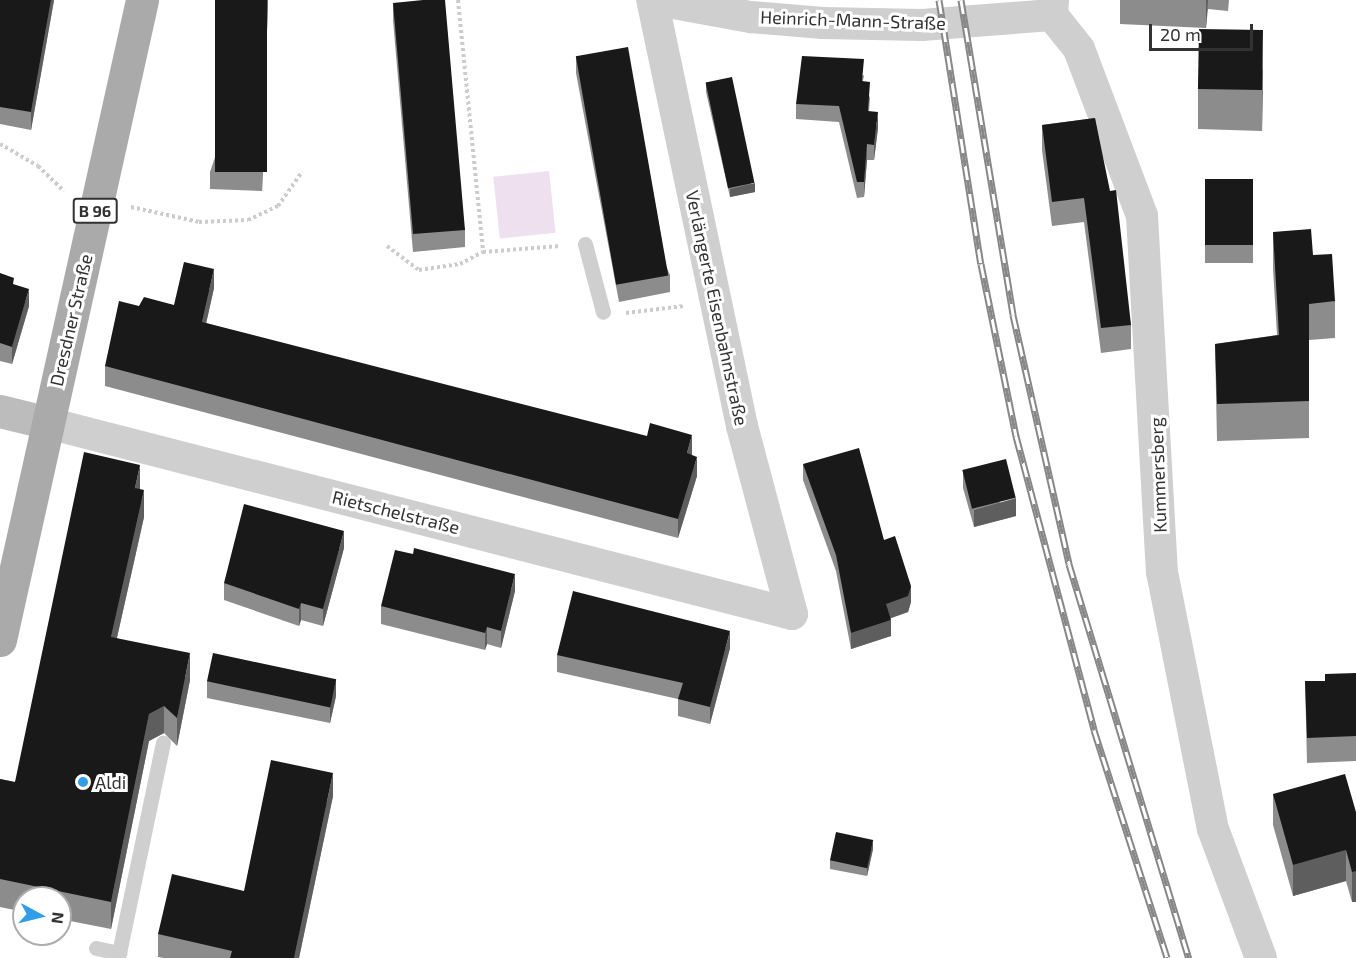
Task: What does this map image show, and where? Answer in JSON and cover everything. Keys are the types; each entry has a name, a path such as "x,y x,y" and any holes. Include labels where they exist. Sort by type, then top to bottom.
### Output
{"main road":[{"name":"Dresdner Straße","path":"0,640 142,0"},
{"name":"Rietschelstraße","path":"0,411 48,423"}],"street":[{"name":"Verlängerte Eisenbahnstraße","path":"652,0 742,426 792,614"},
{"name":"Heinrich-Mann-Straße","path":"657,0 751,17 823,23 921,26 1052,8"},
{"name":"Kummersberg","path":"1052,8 1079,49 1142,216 1162,572 1213,829 1260,958"},
{"name":"Rietschelstraße","path":"48,423 792,614"}],"lane":[{"path":"585,244 603,312"},
{"path":"96,948 119,953 163,743"}],"path":[{"path":"458,0 483,252"},
{"path":"0,144 38,166 92,225"},
{"path":"122,206 232,224 278,206 302,172"},
{"path":"387,246 419,270 460,264 483,252 585,244"},
{"path":"603,312 688,306"}],"shaded area":[{"path":"549,171 555,233 500,239 493,177"}],"building":[{"path":"0,0 51,0 31,112 0,107"},
{"path":"215,0 267,0 267,172 215,172"},
{"path":"445,0 465,230 413,234 393,3"},
{"path":"1199,29 1263,30 1262,90 1198,89"},
{"path":"628,47 668,275 616,285 576,56"},
{"path":"802,56 864,59 862,81 870,82 868,111 878,112 874,145 867,144 864,182 857,182 839,106 796,104"},
{"path":"732,77 754,183 728,188 706,83"},
{"path":"1095,118 1110,191 1116,190 1131,325 1101,328 1084,198 1052,202 1042,125"},
{"path":"1205,179 1253,179 1253,245 1205,245"},
{"path":"1311,229 1313,255 1332,254 1335,301 1309,304 1309,401 1217,404 1215,344 1279,335 1273,232"},
{"path":"184,262 214,269 202,322 647,436 650,423 692,435 687,453 697,457 678,519 105,366 119,301 139,306 144,297 174,305"},
{"path":"0,273 14,278 13,284 29,289 12,347 0,343"},
{"path":"859,448 884,540 895,536 911,586 908,596 886,604 891,620 851,633 836,555 803,464"},
{"path":"84,452 140,465 135,488 144,490 111,637 190,653 177,718 164,706 149,714 111,902 72,894 72,886 34,886 0,879 0,779 15,782"},
{"path":"1006,459 1016,498 972,509 962,470"},
{"path":"244,504 344,531 323,609 301,603 299,609 224,583"},
{"path":"414,548 515,574 501,631 487,627 485,633 381,606 395,550 413,554"},
{"path":"573,591 730,631 710,707 678,699 683,683 557,655"},
{"path":"213,653 336,679 330,708 207,681"},
{"path":"1356,673 1356,736 1307,738 1305,681 1325,681 1325,674"},
{"path":"271,760 333,773 294,958 230,958 232,951 158,934 172,874 244,891"},
{"path":"1345,774 1356,812 1356,871 1352,872 1346,850 1293,865 1273,794"},
{"path":"836,832 873,840 867,868 830,860"}],"railway":[{"path":"939,0 981,264 1016,436 1094,730 1167,958"},
{"path":"961,0 1013,315 1069,564 1189,958"}],"place":[{"name":"Aldi","path":"83,782"}]}
